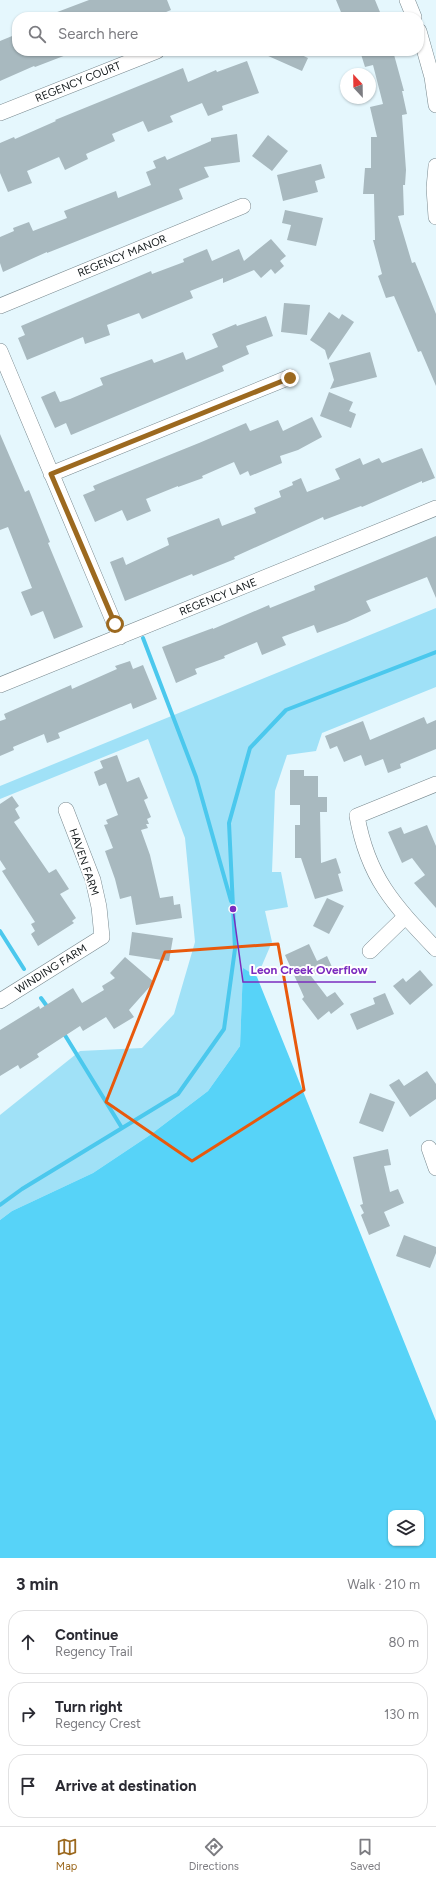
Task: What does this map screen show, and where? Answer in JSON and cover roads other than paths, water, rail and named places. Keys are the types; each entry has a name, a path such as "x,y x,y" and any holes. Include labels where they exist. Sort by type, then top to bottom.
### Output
{"street":[{"path":"406,0 412,12"},
{"path":"424,49 432,77 436,105"},
{"name":"REGENCY COURT","path":"0,113 144,56"},
{"path":"436,166 434,188 436,217"},
{"name":"REGENCY MANOR","path":"0,306 243,206"},
{"path":"0,352 120,637"},
{"path":"51,474 290,378"},
{"name":"REGENCY LANE","path":"0,685 436,508"},
{"path":"436,784 358,816 361,835 373,870 385,891 405,917 436,949"},
{"name":"HAVEN FARM","path":"66,810 93,880 99,907 102,937"},
{"path":"370,951 405,917"},
{"name":"WINDING FARM","path":"0,1001 102,937"},
{"path":"429,1148 436,1168"}],"waterway":[{"path":"143,638 196,777 231,901"},
{"path":"0,1205 22,1189 178,1094 224,1029 235,949 229,823 250,748 286,710 436,652"},
{"path":"0,931 24,969"},
{"path":"41,998 49,1009"},
{"path":"63,1032 122,1128"}],"place":[{"name":"Leon Creek Overflow","path":"233,909"}]}
